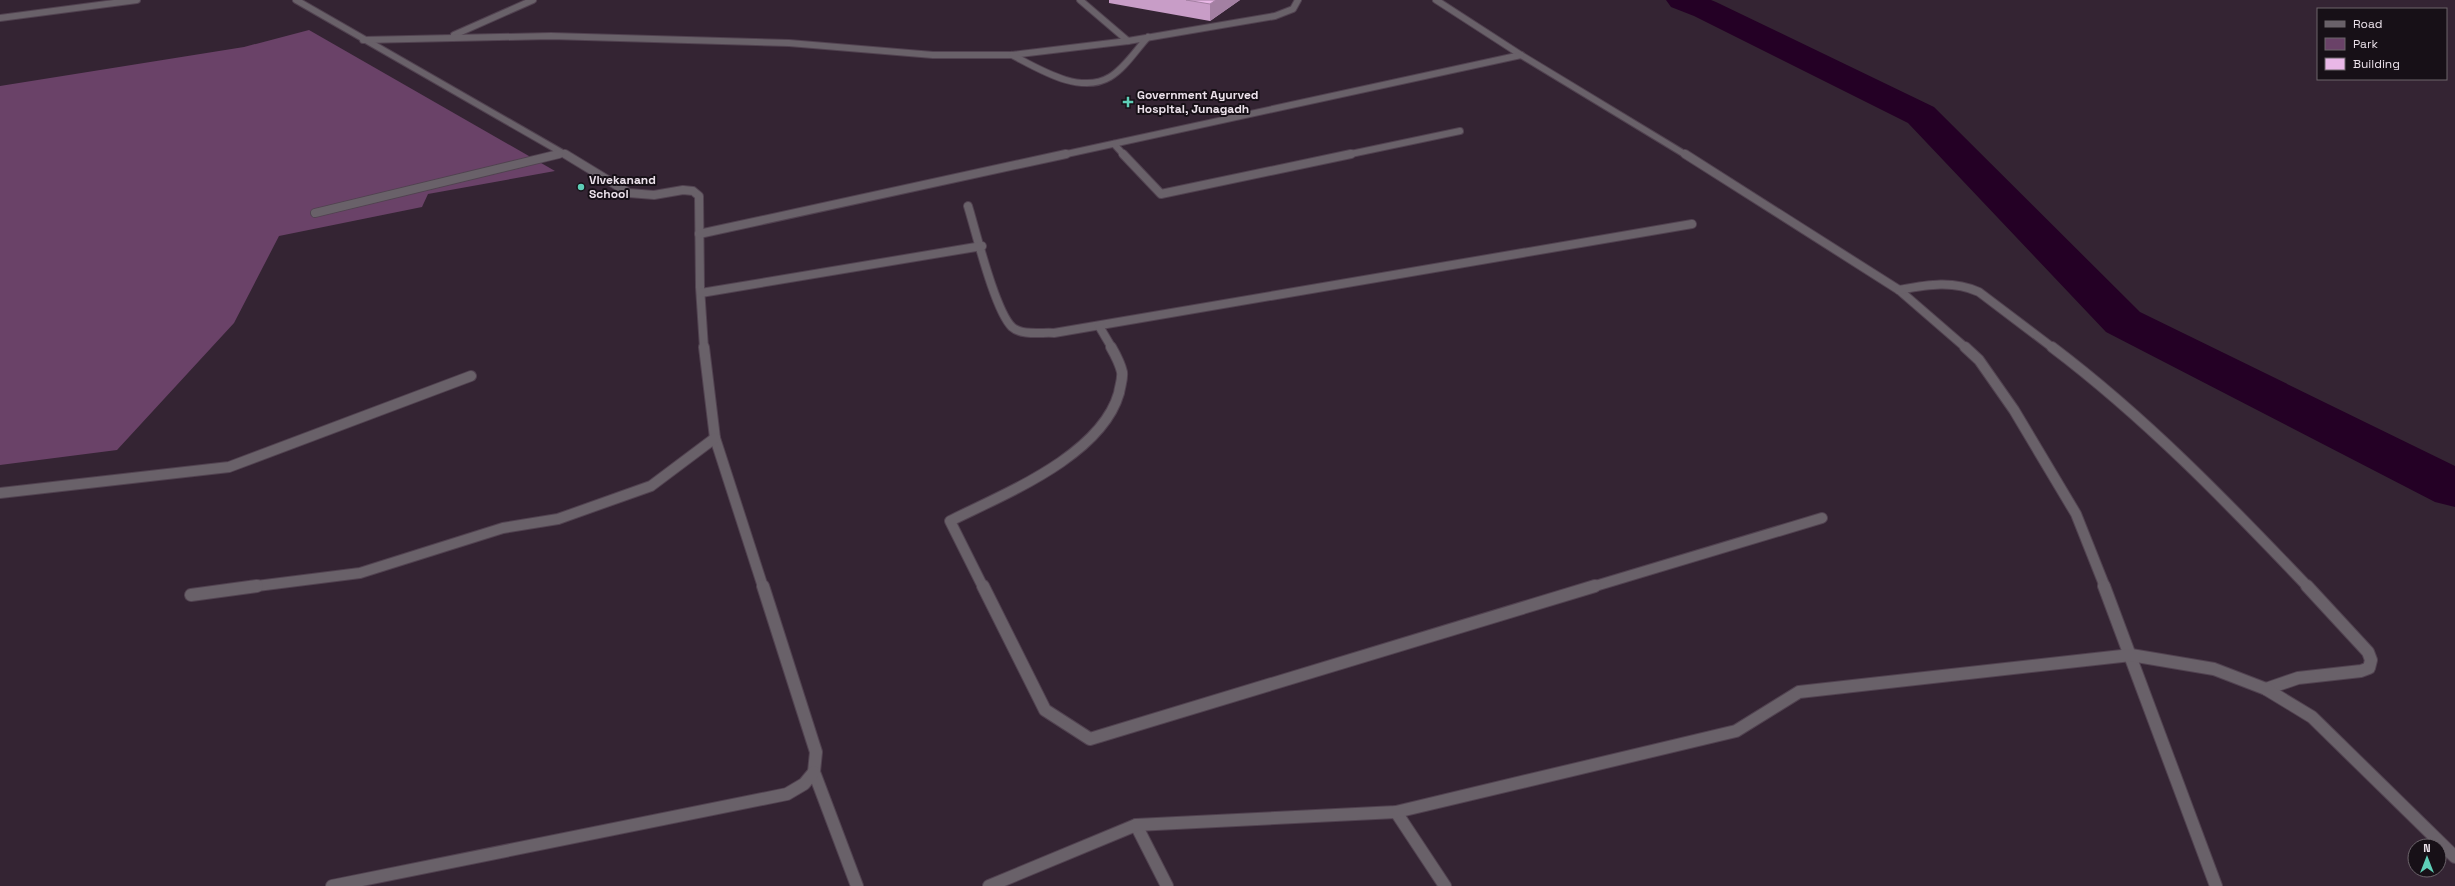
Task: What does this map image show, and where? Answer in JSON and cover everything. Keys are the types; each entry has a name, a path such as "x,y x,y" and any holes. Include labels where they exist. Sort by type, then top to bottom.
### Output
{"street":[{"path":"0,18 137,0"},
{"path":"296,0 363,40 563,153 628,193 654,195 683,190 693,191 699,196 701,293 707,386 714,438 816,752 814,772 857,886"},
{"path":"448,38 521,7 533,0"},
{"path":"1080,0 1128,41"},
{"path":"363,40 551,36 789,43 933,55 1012,55 1128,41 1276,16 1293,9 1298,0"},
{"path":"1436,0 1521,55 1744,190 1899,290 1943,326 1979,360 2014,410 2076,514 2131,654 2216,886"},
{"path":"1012,55 1052,74 1076,81 1088,82 1110,77 1148,37"},
{"path":"699,234 1521,55"},
{"path":"1114,144 1161,194 1460,131"},
{"path":"315,213 563,153"},
{"path":"968,206 1001,309 1012,327 1025,332 1054,333 1692,224"},
{"path":"701,293 982,246"},
{"path":"1899,290 1944,282 1968,286 1979,292 2062,354 2139,418 2175,453 2295,573 2368,652 2371,660 2369,668 2361,671 2298,678 2266,689"},
{"path":"1099,326 1122,370 1121,389 1116,408 1099,431 1068,457 950,521 1045,710 1090,739 1822,518"},
{"path":"0,493 229,467 471,376"},
{"path":"191,595 360,573 503,528 558,519 651,486 714,438"},
{"path":"989,886 1136,825 1396,812 1736,731 1799,692 2131,654 2214,669 2266,689 2312,717 2455,857"},
{"path":"332,886 787,794 804,784 814,772"},
{"path":"1396,812 1445,886"},
{"path":"1136,825 1167,886"}],"green space":[{"path":"309,30 555,171 428,194 422,207 279,236 234,323 117,450 0,465 0,86 244,47"}],"building":[{"path":"1186,0 1216,0 1210,4"}],"waterway":[{"path":"1682,0 1705,9 1921,115 2123,322 2455,489"}],"place":[{"name":"Government Ayurved Hospital, Junagadh","path":"1128,102"},
{"name":"Vivekanand School","path":"581,187"}]}
